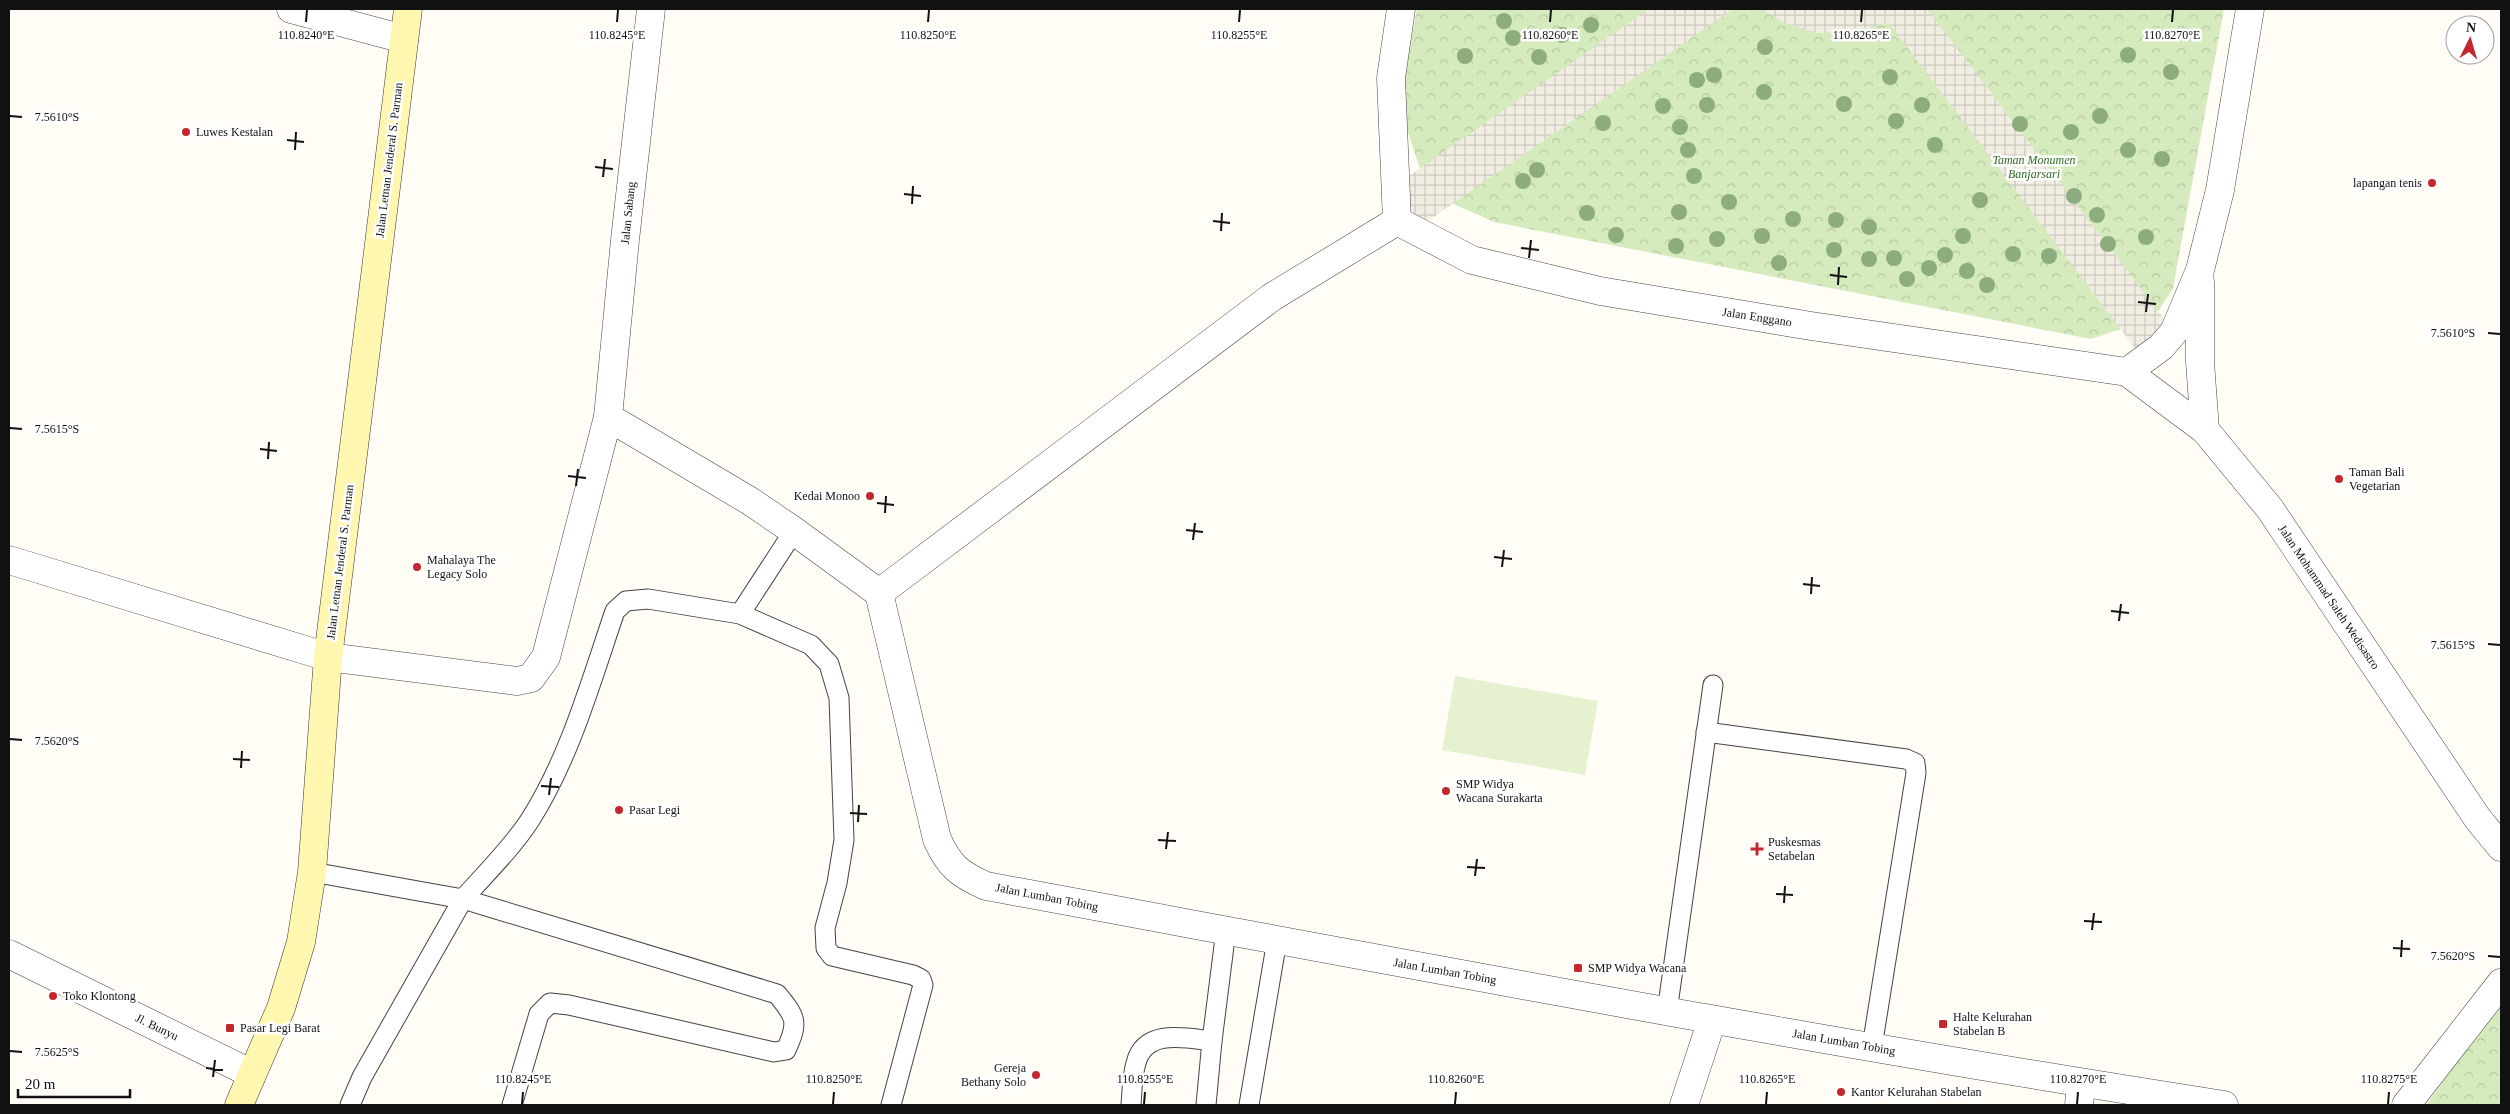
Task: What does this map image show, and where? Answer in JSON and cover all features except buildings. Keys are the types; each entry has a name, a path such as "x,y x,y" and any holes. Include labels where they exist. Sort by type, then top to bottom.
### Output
{"main road":[{"name":"Jalan Letnan Jenderal S. Parman","path":"239,1105 280,1008 300,942 312,872 328,657 408,9"}],"street":[{"path":"290,9 404,40"},
{"name":"Jalan Sabang","path":"9,560 328,657 517,681 531,678 546,657 608,417 626,231 651,9"},
{"path":"608,417 750,501 794,530 879,593 1272,297 1397,220 1391,78 1400,9"},
{"path":"2127,372 2161,347 2174,332 2200,270 2220,190 2250,9"},
{"name":"Jalan Enggano","path":"1397,220 1472,260 1600,291 1810,326 2127,372"},
{"path":"2200,270 2200,362 2205,430"},
{"name":"Jalan Mohammad Saleh Wedisastro","path":"2127,372 2205,430 2270,509 2478,819 2501,848"},
{"name":"Jalan Lumban Tobing","path":"879,593 936,839 953,867 967,877 986,886 1666,1012 1872,1047 2080,1094 2224,1105"},
{"name":"Jl. Bunyu","path":"9,954 252,1074"},
{"path":"2406,1105 2501,983"},
{"path":"1684,1105 1712,1020"}],"lane":[{"path":"740,614 794,530"},
{"path":"350,1105 362,1077 463,899 514,842 544,794 574,729 615,611 626,600 648,599 740,614 811,645 829,664 839,698 844,840 837,883 825,928 826,948 832,956 913,975 921,979 923,985 890,1105"},
{"path":"1666,1012 1712,685"},
{"path":"1706,732 1906,759 1915,763 1916,773 1872,1047"},
{"path":"312,872 463,899 778,994 793,1014 794,1032 786,1050 774,1052 569,1005 550,1003 539,1014 512,1105"},
{"path":"1206,1105 1226,930"},
{"path":"1249,1105 1277,940"},
{"path":"1131,1105 1136,1062 1143,1048 1153,1041 1169,1036 1212,1041"}],"green space":[{"name":"Taman Monumen Banjarsari","path":"1417,9 2224,9 2173,288 2154,318 2091,339 1494,222 1447,201 1420,168 1405,123 1404,76"},
{"path":"1455,676 1598,701 1585,775 1442,750"},
{"path":"2501,1001 2501,1105 2426,1105"}],"shaded area":[{"path":"1649,9 1733,9 1415,230 1396,185"},
{"path":"1761,9 1927,9 2174,332 2144,360 1888,22 1858,31 1818,33 1782,22"}],"place":[{"name":"Luwes Kestalan","path":"186,132"},
{"name":"lapangan tenis","path":"2432,183"},
{"name":"Taman Bali Vegetarian","path":"2339,479"},
{"name":"Kedai Monoo","path":"870,496"},
{"name":"Mahalaya The Legacy Solo","path":"417,567"},
{"name":"SMP Widya Wacana Surakarta","path":"1446,791"},
{"name":"Pasar Legi","path":"619,810"},
{"name":"Puskesmas Setabelan","path":"1757,849"},
{"name":"SMP Widya Wacana","path":"1578,968"},
{"name":"Toko Klontong","path":"53,996"},
{"name":"Halte Kelurahan Stabelan B","path":"1943,1024"},
{"name":"Pasar Legi Barat","path":"230,1028"},
{"name":"Gereja Bethany Solo","path":"1036,1075"},
{"name":"Kantor Kelurahan Stabelan","path":"1841,1092"}]}
